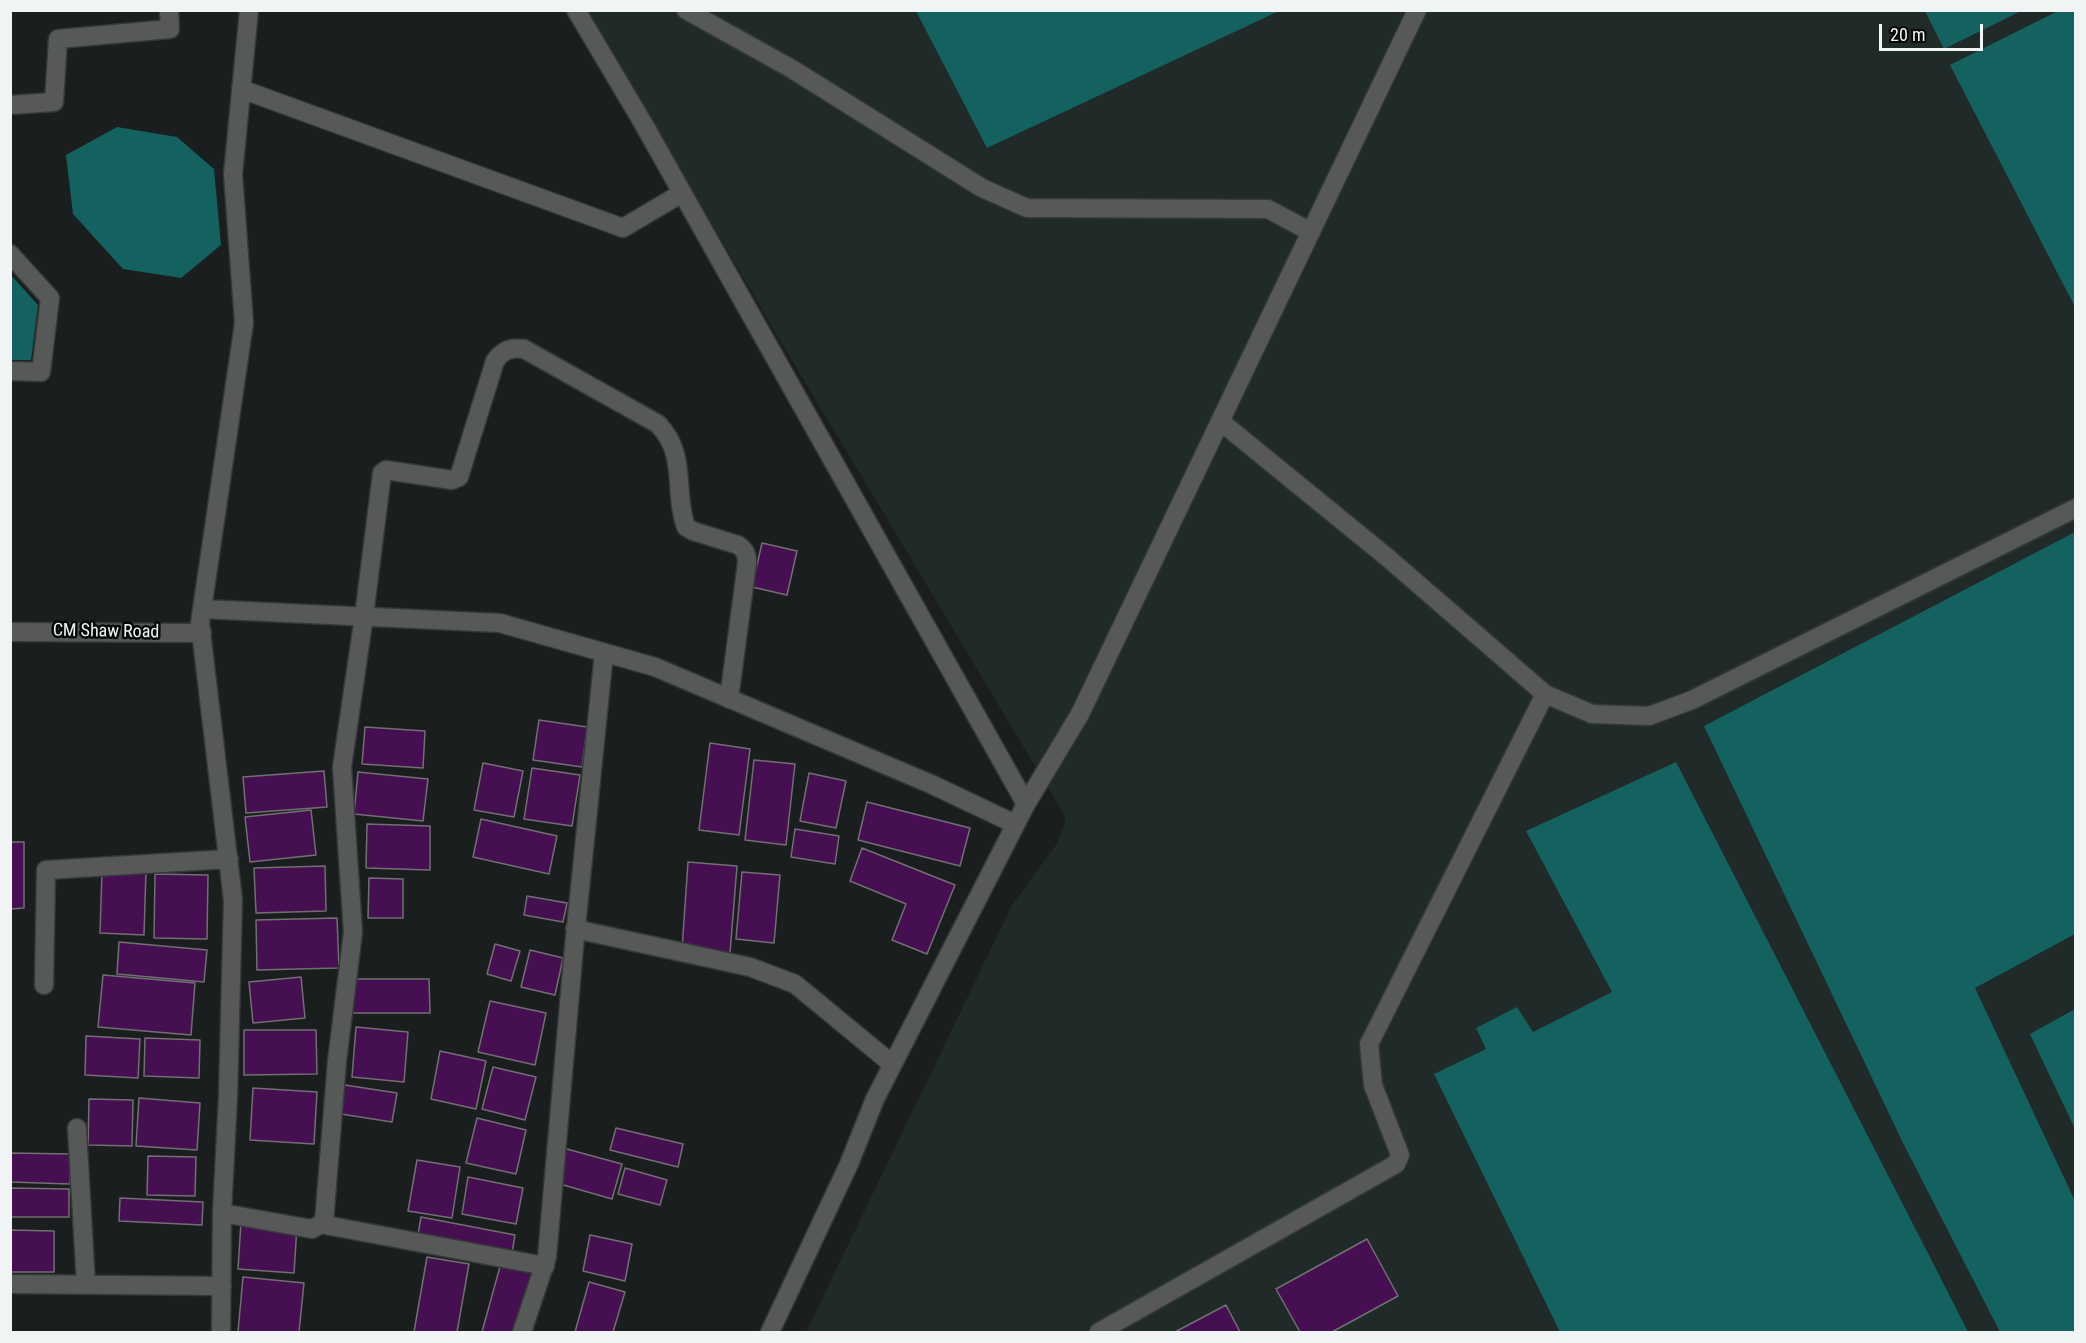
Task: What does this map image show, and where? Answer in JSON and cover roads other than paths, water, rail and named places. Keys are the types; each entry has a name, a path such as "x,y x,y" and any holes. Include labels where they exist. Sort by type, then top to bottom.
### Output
{"street":[{"path":"10,105 54,102 58,39 170,29 169,10"},
{"path":"221,1332 222,1213 228,1096 233,900 200,623 244,323 233,174 249,10"},
{"path":"576,10 682,193 1026,804"},
{"path":"686,10 792,69 982,188 1028,208 1268,209 1311,232"},
{"path":"770,1332 849,1164 892,1064 1015,824 1080,714 1417,10"},
{"path":"241,89 623,228 682,193"},
{"path":"10,254 50,298 41,372 10,371"},
{"path":"222,1213 312,1228 324,1222 337,1061 353,932 342,767 382,473 386,470 452,480 459,477 462,474 495,361 506,350 515,347 524,349 658,424 669,435 675,452 686,527 744,549 747,563 729,699"},
{"path":"1220,421 1388,558 1545,694 1592,714 1649,716 1692,700 2076,508"},
{"path":"202,609 500,623 655,667 933,785 1015,824"},
{"name":"CM Shaw Road","path":"10,632 202,633"},
{"path":"522,1332 547,1257 576,929 604,653"},
{"path":"1099,1332 1396,1164 1400,1155 1373,1085 1369,1044 1545,694"},
{"path":"44,985 46,870 229,859"},
{"path":"576,929 750,967 795,984 892,1064"},
{"path":"77,1128 86,1285"},
{"path":"320,1224 545,1266"},
{"path":"10,1284 222,1286"}],"water":[{"path":"2060,10 2075,11 2075,307 1950,65"},
{"path":"916,11 1279,11 987,148"},
{"path":"1925,11 2021,11 1944,49"},
{"path":"117,127 177,137 214,169 221,245 181,278 123,269 73,214 66,155"},
{"path":"10,274 38,305 31,360 11,360"},
{"path":"2075,532 2075,934 1975,988 2075,1201 2075,1332 2000,1332 1903,1143 1704,726"},
{"path":"1676,762 1968,1332 1560,1332 1434,1074 1486,1049 1476,1028 1517,1007 1533,1032 1612,992 1526,831"},
{"path":"2075,1009 2075,1129 2030,1034"}]}
